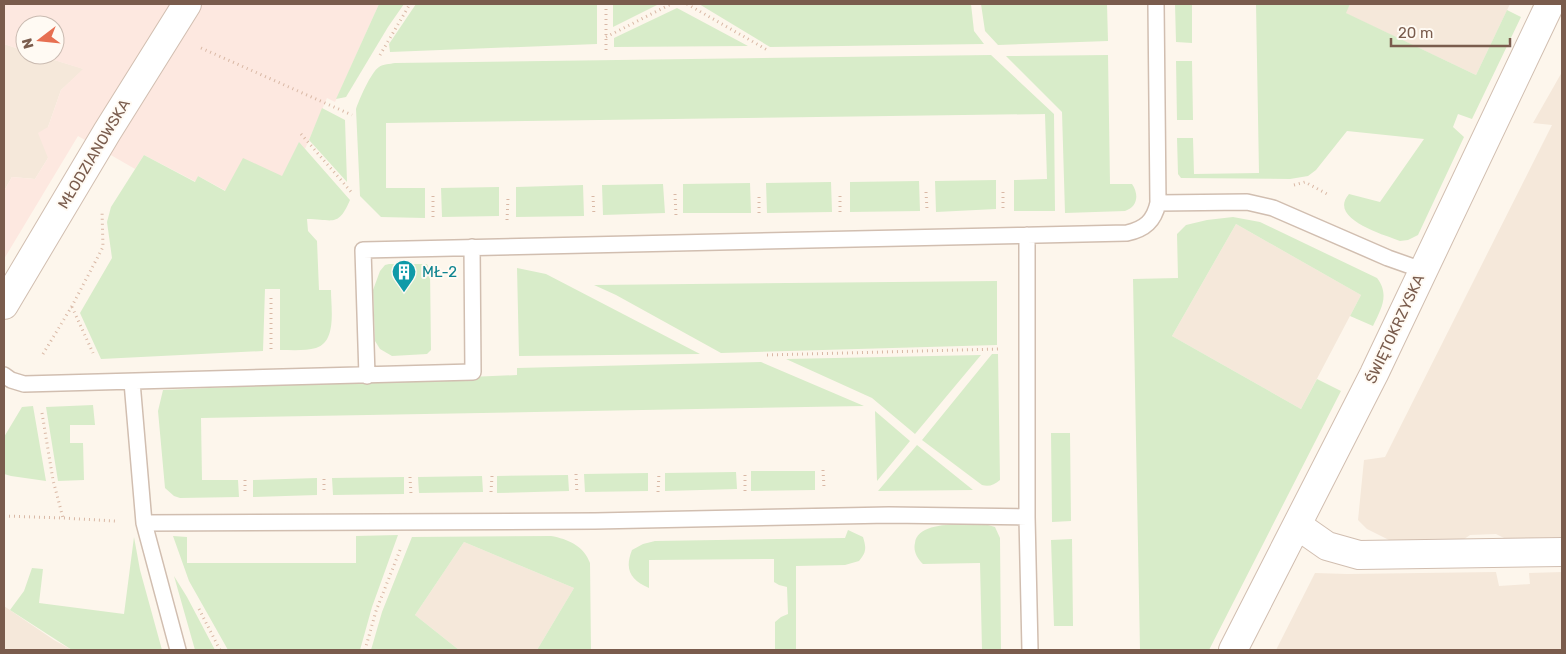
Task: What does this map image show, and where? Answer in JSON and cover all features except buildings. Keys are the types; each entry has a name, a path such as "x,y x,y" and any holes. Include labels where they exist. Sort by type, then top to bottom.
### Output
{"street":[{"name":"MŁODZIANOWSKA","path":"4,305 102,140 186,4"},
{"name":"ŚWIĘTOKRZYSKA","path":"1233,650 1374,374 1550,4"},
{"path":"1297,525 1327,546 1359,555 1562,552"}],"lane":[{"path":"367,376 363,250 1127,233 1138,230 1155,215 1158,203 1156,4"},
{"path":"1158,203 1247,202 1274,208 1388,258 1422,270"},
{"path":"1027,235 1027,517 1030,650"},
{"path":"4,375 24,384 37,384 473,372 472,247"},
{"path":"132,382 144,524 178,650"},
{"path":"144,524 595,521 889,515 1027,517"}],"path":[{"path":"380,55 410,4"},
{"path":"606,4 606,52"},
{"path":"606,37 671,4"},
{"path":"687,4 769,51"},
{"path":"198,46 352,115"},
{"path":"301,134 353,194"},
{"path":"1290,187 1305,182 1327,194"},
{"path":"1003,189 1003,215"},
{"path":"926,192 927,217"},
{"path":"675,194 676,221"},
{"path":"840,195 840,218"},
{"path":"433,196 433,226"},
{"path":"593,196 594,223"},
{"path":"759,196 759,220"},
{"path":"507,224 508,198"},
{"path":"41,357 72,306 103,247 102,211 104,205"},
{"path":"271,295 271,354"},
{"path":"72,306 93,355"},
{"path":"767,355 1002,349"},
{"path":"37,384 53,480 63,518"},
{"path":"823,470 824,495"},
{"path":"744,496 745,472"},
{"path":"658,496 659,473"},
{"path":"576,474 577,497"},
{"path":"491,498 492,476"},
{"path":"410,477 411,501"},
{"path":"324,479 324,501"},
{"path":"245,480 245,502"},
{"path":"4,516 144,524"},
{"path":"365,650 376,611 406,536 408,521"}],"shaded area":[{"path":"4,4 379,4 335,102 327,98 305,149 299,143 282,177 226,191 198,176 196,182 144,155 135,169 78,136 4,259 4,191 12,177 35,179 48,158 38,133 48,127 61,90 83,69 65,63 65,15 15,15 15,48 4,44"},
{"path":"1350,4 1510,4 1476,75 1345,13"},
{"path":"4,44 15,48 15,65 65,65 65,63 84,69 61,90 48,127 48,158 35,179 12,177 4,191"},
{"path":"1562,72 1562,537 1506,539 1496,534 1470,535 1460,542 1395,543 1367,529 1358,520 1364,460 1385,457 1552,125 1533,123"},
{"path":"1236,224 1361,295 1301,409 1172,336"},
{"path":"464,542 574,588 537,650 459,650 415,615"},
{"path":"1496,572 1499,586 1530,584 1529,573 1562,572 1562,650 1276,650 1315,573"},
{"path":"4,606 54,640 72,650 4,650"}],"green space":[{"path":"379,4 404,4 346,97 336,99"},
{"path":"416,4 597,4 597,44 390,52 389,44"},
{"path":"613,4 659,4 613,27"},
{"path":"699,4 971,4 974,31 984,44 770,47"},
{"path":"981,4 1107,4 1108,41 998,45 985,31"},
{"path":"1175,4 1192,4 1192,43 1176,42"},
{"path":"1256,4 1350,4 1346,13 1476,75 1507,10 1521,17 1472,119 1458,114 1453,127 1464,137 1418,235 1408,240 1400,241 1371,230 1352,218 1346,211 1344,203 1349,194 1380,202 1424,139 1347,131 1316,170 1308,176 1290,179 1181,178 1178,174 1177,138 1193,138 1194,174 1259,173"},
{"path":"677,8 748,46 614,47 614,38"},
{"path":"991,55 1054,114 1055,211 1014,211 1014,180 1047,179 1045,114 386,123 386,188 425,188 425,218 381,217 360,196 356,109 372,74 379,67 385,65 395,63"},
{"path":"1108,55 1110,184 1132,184 1136,192 1136,200 1133,206 1125,211 1065,213 1062,112 1006,56"},
{"path":"1176,61 1192,61 1193,120 1177,120"},
{"path":"322,108 345,120 347,182 309,140"},
{"path":"299,142 350,200 342,215 334,220 307,219 308,231 317,241 319,290 331,290 332,315 330,332 323,345 308,350 280,350 280,289 265,289 263,351 101,359 80,313 112,258 107,222 111,207 144,155 195,182 198,176 225,191 243,158 282,176"},
{"path":"996,180 996,209 936,212 935,181"},
{"path":"919,181 920,211 850,212 850,182"},
{"path":"831,182 832,212 767,213 766,183"},
{"path":"750,183 751,213 683,213 683,184"},
{"path":"663,184 665,213 603,215 602,185"},
{"path":"583,185 584,216 516,217 516,187"},
{"path":"499,187 499,216 442,217 441,188"},
{"path":"1233,217 1260,222 1377,278 1383,290 1383,302 1373,326 1350,316 1361,295 1236,224 1172,336 1301,409 1317,379 1341,391 1209,650 1140,650 1133,279 1178,278 1177,234 1186,225"},
{"path":"427,264 430,270 431,350 427,354 392,356 380,349 375,341 373,290 380,271 385,265"},
{"path":"517,268 546,274 700,354 519,356"},
{"path":"997,281 997,345 721,353 616,295 594,285"},
{"path":"992,354 998,354 1000,480 987,486 982,485 922,440"},
{"path":"981,355 915,434 872,398 786,359"},
{"path":"761,362 864,406 201,418 202,480 238,480 239,497 180,498 174,496 165,488 158,411 163,390 517,375 517,368"},
{"path":"93,405 95,425 70,425 70,443 83,443 84,480 58,481 46,407"},
{"path":"33,406 46,481 4,474 4,437 22,407"},
{"path":"875,411 910,441 877,481"},
{"path":"1051,433 1070,433 1071,521 1052,522"},
{"path":"917,445 973,490 878,491"},
{"path":"751,471 815,471 815,490 751,491"},
{"path":"736,472 737,489 665,491 665,473"},
{"path":"648,473 648,491 585,492 584,474"},
{"path":"568,475 569,491 497,493 497,476"},
{"path":"482,476 483,492 419,493 418,477"},
{"path":"404,477 404,494 333,495 332,478"},
{"path":"317,478 317,495 253,497 253,480"},
{"path":"958,524 995,527 1000,538 1001,650 982,650 980,563 923,564 915,552 915,543 918,535 925,530"},
{"path":"848,530 863,537 865,549 859,561 845,565 796,566 796,650 775,650 775,622 788,614 787,587 774,582 774,559 649,560 649,588 638,582 629,569 632,550 643,544 655,541 845,538"},
{"path":"398,535 372,607 360,650 228,650 189,581 173,536 187,537 187,563 356,563 356,536"},
{"path":"551,536 575,544 584,552 590,563 591,650 537,650 574,588 464,542 415,615 459,650 371,650 382,612 412,537"},
{"path":"134,537 140,570 162,650 72,650 10,610 24,591 32,568 43,569 39,603 124,614"},
{"path":"1072,539 1073,626 1054,626 1051,540"},
{"path":"174,576 187,597 215,650 195,650"}],"place":[{"name":"MŁ-2","path":"404,293"}]}
